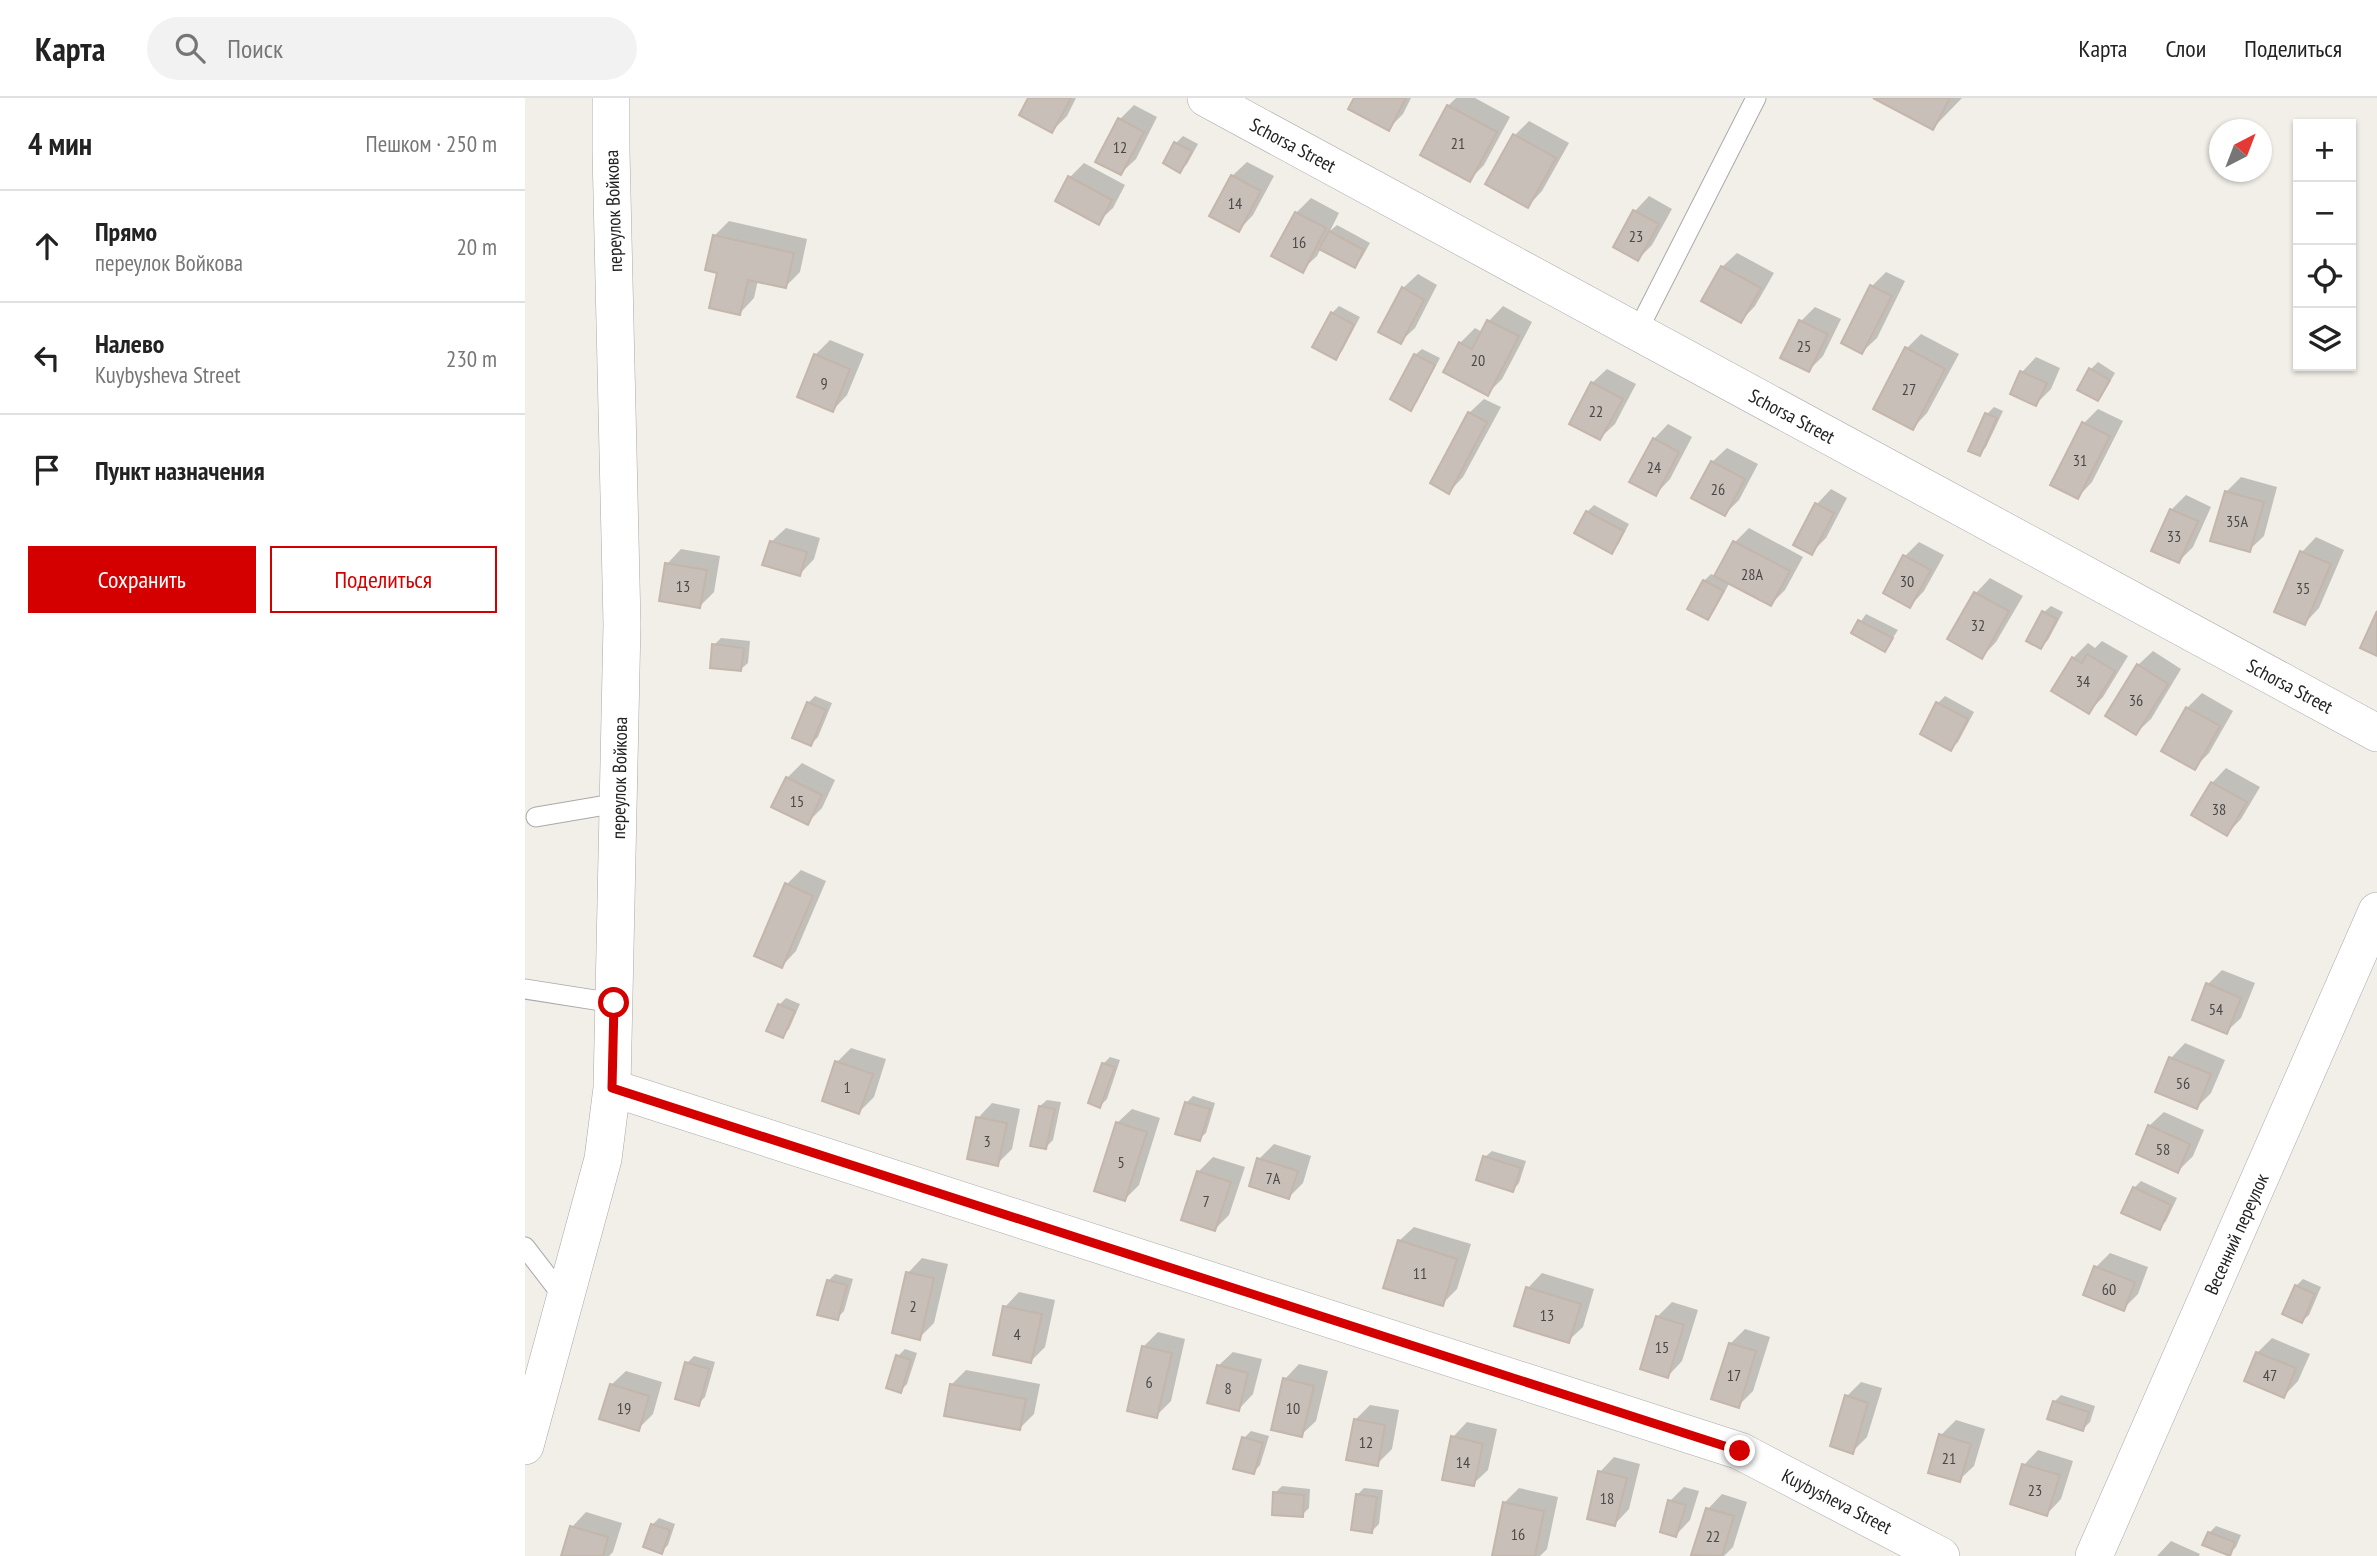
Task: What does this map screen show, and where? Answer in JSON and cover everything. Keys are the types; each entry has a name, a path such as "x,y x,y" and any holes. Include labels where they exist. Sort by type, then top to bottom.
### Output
{"street":[{"name":"переулок Войкова","path":"525,1446 603,1159 612,1088 622,624 611,98"},
{"name":"Schorsa Street","path":"1206,98 2377,733"},
{"name":"Весенний переулок","path":"2095,1556 2377,911"},
{"name":"Kuybysheva Street","path":"612,1088 1740,1451 1941,1556"}],"lane":[{"path":"1637,332 1756,98"},
{"path":"536,817 618,803"},
{"path":"525,989 614,1003"},
{"path":"525,1247 565,1299"}],"building":[{"path":"1028,98 1071,98 1052,133 1019,115"},
{"path":"1354,98 1406,98 1389,131 1348,109"},
{"path":"1873,98 1950,98 1933,130"},
{"path":"1447,105 1497,132 1470,182 1420,155"},
{"path":"1118,118 1144,132 1121,175 1095,162"},
{"path":"1513,134 1556,158 1528,208 1485,184"},
{"path":"1174,142 1192,151 1180,173 1163,163"},
{"path":"1231,175 1261,191 1239,232 1209,216"},
{"path":"1068,176 1112,200 1099,225 1055,201"},
{"path":"1633,210 1659,224 1638,261 1613,247"},
{"path":"1295,212 1326,228 1303,273 1271,256"},
{"path":"1329,231 1364,250 1355,268 1319,249"},
{"path":"713,235 794,253 786,288 748,280 740,315 709,308 717,273 705,270"},
{"path":"1721,266 1761,288 1741,323 1701,301"},
{"path":"1870,285 1892,296 1862,354 1841,343"},
{"path":"1402,287 1424,300 1401,344 1378,332"},
{"path":"1331,312 1354,325 1336,360 1312,347"},
{"path":"1487,320 1519,336 1488,396 1443,372 1459,342 1472,349"},
{"path":"1799,320 1828,334 1809,372 1780,358"},
{"path":"1905,347 1945,369 1913,430 1873,409"},
{"path":"814,354 850,369 833,412 797,397"},
{"path":"1414,354 1435,365 1411,411 1390,399"},
{"path":"2089,368 2110,380 2098,401 2077,390"},
{"path":"2020,371 2047,383 2036,406 2010,394"},
{"path":"1591,382 1623,399 1600,440 1569,424"},
{"path":"1468,412 1487,422 1449,494 1430,483"},
{"path":"1985,413 1997,418 1980,456 1968,451"},
{"path":"2082,422 2110,436 2078,499 2050,485"},
{"path":"1653,438 1679,452 1656,496 1629,482"},
{"path":"1711,461 1745,479 1725,516 1691,498"},
{"path":"2225,491 2264,502 2250,552 2210,541"},
{"path":"1815,503 1834,513 1812,555 1793,545"},
{"path":"2170,509 2198,521 2179,563 2151,551"},
{"path":"1586,511 1624,531 1612,554 1574,533"},
{"path":"770,541 807,552 800,576 762,565"},
{"path":"1733,541 1790,571 1771,606 1714,576"},
{"path":"2300,551 2331,564 2305,625 2274,612"},
{"path":"1903,555 1931,570 1910,608 1883,593"},
{"path":"665,563 707,570 700,608 659,601"},
{"path":"1703,580 1724,591 1708,620 1687,609"},
{"path":"1974,592 2009,611 1982,659 1947,639"},
{"path":"2042,611 2057,619 2041,649 2026,641"},
{"path":"2377,611 2377,656 2360,648"},
{"path":"1858,620 1893,638 1885,652 1851,633"},
{"path":"712,644 744,648 741,671 710,668"},
{"path":"2087,654 2115,671 2089,714 2051,691 2072,657 2082,663"},
{"path":"2137,664 2168,684 2136,735 2105,716"},
{"path":"807,702 826,710 811,746 792,738"},
{"path":"1936,702 1968,719 1951,751 1920,734"},
{"path":"2186,707 2220,726 2195,770 2161,751"},
{"path":"786,777 822,795 808,825 771,807"},
{"path":"2211,782 2247,802 2227,836 2191,815"},
{"path":"785,883 813,896 782,968 754,956"},
{"path":"2206,983 2241,998 2227,1034 2192,1020"},
{"path":"778,1004 795,1011 783,1038 766,1031"},
{"path":"2169,1057 2211,1074 2197,1109 2155,1092"},
{"path":"835,1061 873,1074 859,1114 822,1101"},
{"path":"1102,1063 1115,1067 1100,1108 1088,1103"},
{"path":"1185,1102 1210,1109 1200,1141 1175,1134"},
{"path":"1039,1106 1055,1109 1046,1149 1030,1146"},
{"path":"976,1117 1007,1123 998,1166 967,1159"},
{"path":"1116,1122 1147,1132 1125,1201 1094,1191"},
{"path":"2148,1125 2190,1144 2178,1173 2136,1154"},
{"path":"1483,1156 1521,1168 1513,1192 1476,1180"},
{"path":"1257,1158 1298,1171 1289,1199 1249,1186"},
{"path":"1197,1171 1231,1182 1215,1231 1181,1220"},
{"path":"2133,1187 2171,1205 2160,1230 2121,1213"},
{"path":"1398,1240 1457,1259 1443,1306 1383,1288"},
{"path":"2094,1266 2135,1282 2124,1311 2083,1295"},
{"path":"906,1272 934,1278 920,1340 892,1333"},
{"path":"827,1280 847,1285 838,1320 817,1315"},
{"path":"2295,1285 2315,1294 2302,1323 2282,1314"},
{"path":"1526,1287 1581,1304 1569,1343 1514,1326"},
{"path":"1003,1306 1042,1314 1031,1363 993,1355"},
{"path":"1656,1316 1684,1325 1668,1378 1640,1369"},
{"path":"1729,1343 1756,1351 1739,1408 1711,1399"},
{"path":"1142,1346 1172,1353 1157,1418 1127,1411"},
{"path":"2256,1352 2296,1368 2284,1398 2244,1381"},
{"path":"896,1355 911,1360 901,1393 886,1388"},
{"path":"685,1362 709,1369 699,1406 675,1399"},
{"path":"1217,1365 1248,1373 1239,1411 1207,1403"},
{"path":"1283,1378 1314,1386 1302,1437 1271,1430"},
{"path":"610,1384 649,1396 639,1431 599,1419"},
{"path":"950,1384 1026,1399 1020,1430 944,1416"},
{"path":"1845,1395 1868,1403 1853,1454 1830,1446"},
{"path":"2053,1401 2089,1412 2083,1431 2047,1419"},
{"path":"1354,1419 1385,1425 1378,1466 1346,1460"},
{"path":"1939,1434 1971,1444 1960,1482 1928,1473"},
{"path":"1451,1436 1483,1444 1474,1486 1442,1480"},
{"path":"1242,1437 1263,1443 1254,1474 1233,1469"},
{"path":"2022,1464 2060,1475 2047,1516 2010,1504"},
{"path":"1598,1471 1627,1478 1615,1526 1587,1519"},
{"path":"1273,1492 1304,1495 1303,1517 1272,1515"},
{"path":"1356,1494 1377,1497 1372,1533 1351,1530"},
{"path":"1668,1500 1686,1505 1676,1537 1660,1532"},
{"path":"1503,1502 1544,1511 1535,1556 1492,1556"},
{"path":"1706,1508 1734,1516 1722,1556 1691,1555"},
{"path":"651,1524 670,1530 662,1554 643,1547"},
{"path":"570,1526 608,1537 603,1556 561,1556"},
{"path":"2208,1532 2235,1542 2230,1556 2202,1545"}],"route":[{"path":"614,1003 612,1088 1740,1451"}]}
